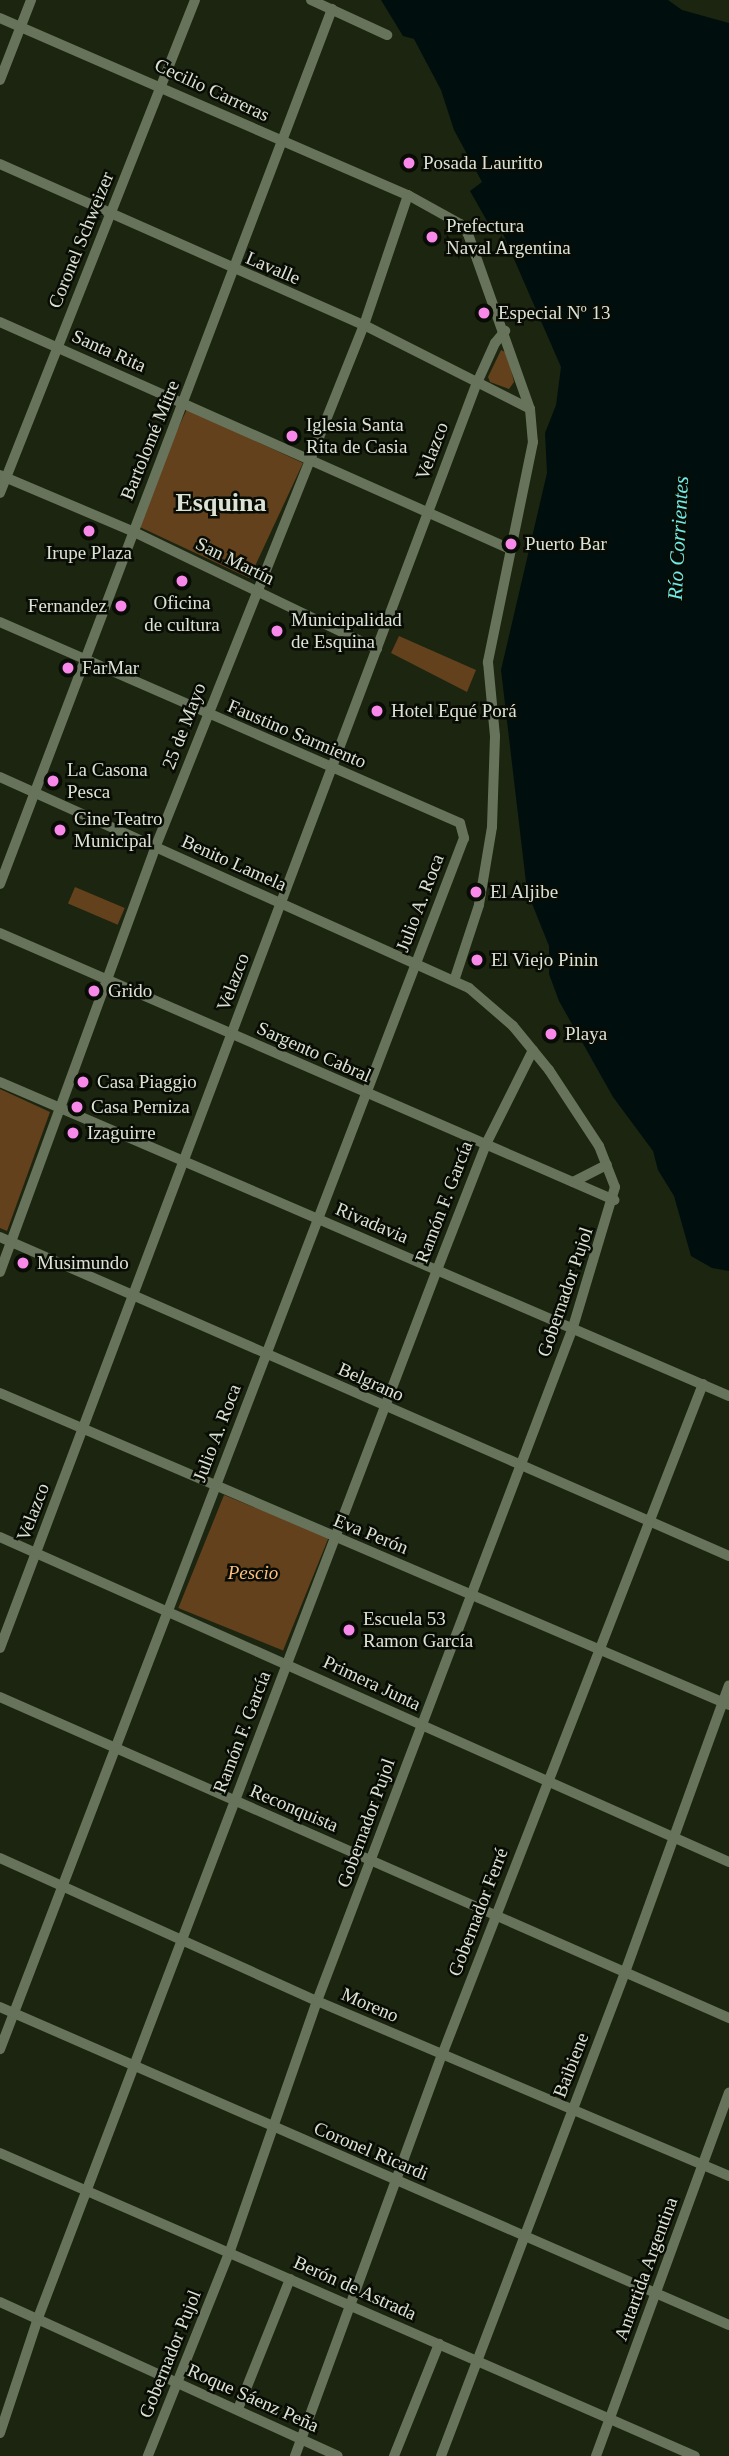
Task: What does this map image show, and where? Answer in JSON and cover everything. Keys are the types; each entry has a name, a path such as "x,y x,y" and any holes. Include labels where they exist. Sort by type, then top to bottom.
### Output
{"street":[{"path":"0,80 31,0"},
{"name":"Coronel Schweizer","path":"0,493 3,476 57,348 195,0"},
{"path":"311,0 387,35"},
{"name":"Bartolomé Mitre","path":"0,884 132,531 185,405 232,270 332,9"},
{"name":"Cecilio Carreras","path":"0,18 161,85 281,141 408,195 468,234 505,331 530,409 531,462 510,549 488,662 495,736 492,827 479,905 454,981"},
{"name":"Lavalle","path":"0,164 232,270 364,325 476,385 530,409"},
{"name":"25 de Mayo","path":"0,1272 108,984 155,848 364,325 408,195"},
{"name":"Santa Rita","path":"0,322 510,549"},
{"name":"Velazco","path":"0,1648 476,385 495,343 505,331"},
{"name":"San Martín","path":"3,476 132,531 377,649"},
{"name":"Faustino Sarmiento","path":"0,622 460,823 464,829"},
{"name":"Benito Lamela","path":"0,777 454,981 490,1005 533,1050 607,1165"},
{"name":"Julio A. Roca","path":"0,2049 416,963 464,829"},
{"name":"Sargento Cabral","path":"0,933 108,984 614,1200"},
{"name":"Ramón F. García","path":"0,2434 38,2318 384,1407 486,1144 533,1050"},
{"name":"Rivadavia","path":"0,1082 729,1396"},
{"path":"573,1182 607,1165 614,1200"},
{"name":"Gobernador Pujol","path":"148,2456 179,2384 229,2253 317,2001 521,1469 572,1330 614,1200"},
{"name":"Belgrano","path":"0,1237 521,1469 729,1556"},
{"name":"Gobernador Ferré","path":"295,2456 442,2055 703,1384"},
{"name":"Eva Perón","path":"0,1393 334,1539 472,1594 726,1703"},
{"name":"Primera Junta","path":"0,1537 287,1662 548,1783 729,1862"},
{"name":"Baibiene","path":"441,2456 624,1975 673,1837 726,1703 729,1685"},
{"name":"Reconquista","path":"0,1698 372,1860 624,1975 729,2018"},
{"name":"Moreno","path":"0,1858 317,2001 729,2176"},
{"name":"Coronel Ricardi","path":"0,2007 272,2129 729,2325"},
{"name":"Antartida Argentina","path":"596,2456 729,2093"},
{"name":"Berón de Astrada","path":"0,2153 695,2456"},
{"path":"238,2410 290,2280"},
{"name":"Roque Sáenz Peña","path":"0,2302 338,2456"},
{"path":"394,2456 439,2344"}],"green space":[{"path":"501,350 507,353 514,382 509,389 490,382 488,377"},
{"path":"187,409 303,463 249,578 133,524"},
{"path":"399,636 476,670 467,692 391,653"},
{"path":"75,887 125,908 118,925 68,904"},
{"path":"0,1089 50,1112 7,1231 0,1228"},
{"name":"Pescio","path":"224,1495 329,1537 283,1650 178,1608"}],"water":[{"name":"Río Corrientes","path":"381,0 668,0 682,10 729,23 729,1271 712,1268 691,1256 674,1196 658,1170 653,1151 613,1097 559,1001 549,974 549,946 527,891 501,670 547,473 545,433 556,405 561,367 497,220 487,221 470,191 482,182 454,130 441,90 414,39 403,36"}],"place":[{"name":"Posada Lauritto","path":"409,163"},
{"name":"Prefectura Naval Argentina","path":"432,237"},
{"name":"Especial Nº 13","path":"484,313"},
{"name":"Iglesia Santa Rita de Casia","path":"292,436"},
{"name":"Irupe Plaza","path":"89,531"},
{"name":"Puerto Bar","path":"511,544"},
{"name":"Oficina de cultura","path":"182,581"},
{"name":"Fernandez","path":"121,606"},
{"name":"Municipalidad de Esquina","path":"277,631"},
{"name":"FarMar","path":"68,668"},
{"name":"Hotel Equé Porá","path":"377,711"},
{"name":"La Casona Pesca","path":"53,781"},
{"name":"Cine Teatro Municipal","path":"60,830"},
{"name":"El Aljibe","path":"476,892"},
{"name":"El Viejo Pinin","path":"477,960"},
{"name":"Grido","path":"94,991"},
{"name":"Playa","path":"551,1034"},
{"name":"Casa Piaggio","path":"83,1082"},
{"name":"Casa Perniza","path":"77,1107"},
{"name":"Izaguirre","path":"73,1133"},
{"name":"Musimundo","path":"23,1263"},
{"name":"Escuela 53 Ramon García","path":"349,1630"}],"district":[{"name":"Esquina","path":"221,503"}]}
